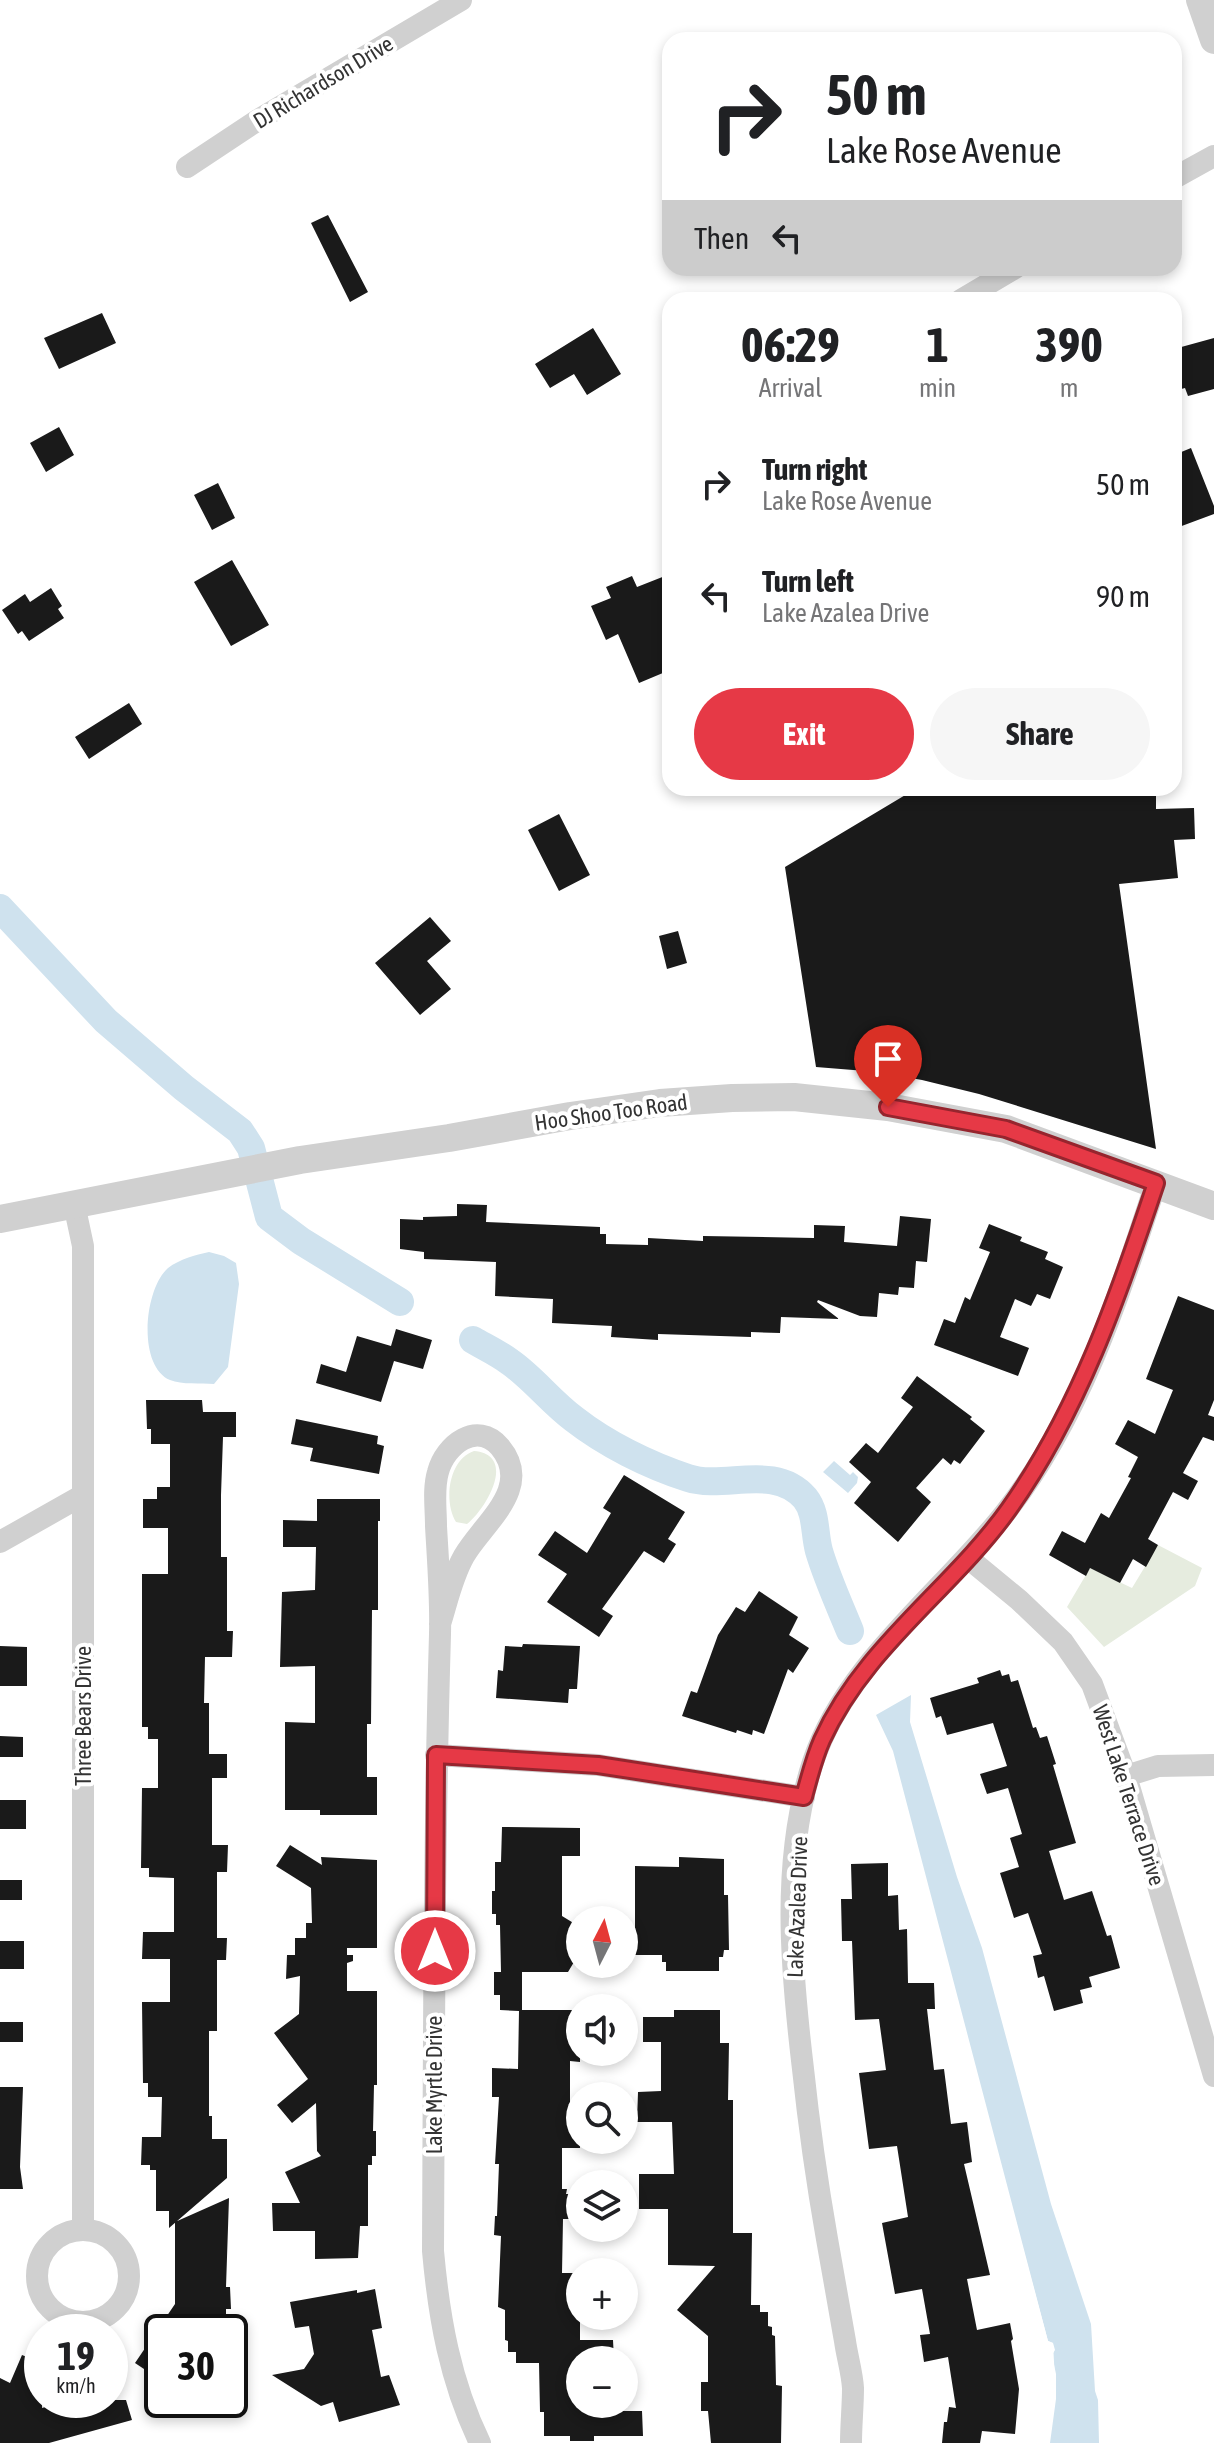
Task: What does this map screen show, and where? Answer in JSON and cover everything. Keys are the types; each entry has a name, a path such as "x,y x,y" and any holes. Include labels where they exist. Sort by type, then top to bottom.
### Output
{"street":[{"name":"DJ Richardson Drive","path":"187,167 258,120 461,0"},
{"path":"1200,0 1214,40"},
{"path":"1182,174 1214,156"},
{"path":"974,292 1002,276"},
{"name":"Hoo Shoo Too Road","path":"0,1219 274,1165 660,1103 794,1097 888,1107 1006,1129 1214,1206"},
{"name":"Lake Azalea Drive","path":"851,2443 853,2386 816,2178 792,1965 794,1866 804,1797 823,1737 849,1691 1007,1512 1043,1458 1080,1387 1128,1270 1156,1183"},
{"name":"Three Bears Drive","path":"74,1204 83,1240 83,2229"},
{"name":"Lake Myrtle Drive","path":"440,1624 464,1556 494,1518 512,1480 509,1459 496,1442 487,1437 462,1438 451,1446 437,1474 435,1492 440,1624 436,1755 433,2251 436,2298 450,2369 480,2443"},
{"path":"0,1542 83,1495"},
{"name":"West Lake Terrace Drive","path":"968,1558 1063,1642 1092,1684 1126,1776 1214,2076"},
{"path":"436,1755 598,1765 804,1797"},
{"path":"1126,1776 1158,1766 1214,1765"},
{"path":"83,2229 100,2233 116,2243 126,2258 130,2275 126,2293 116,2308 101,2318 84,2322 66,2319 51,2309 40,2294 37,2276 40,2259 50,2243 65,2233 83,2229"}],"shaded area":[{"path":"474,1451 487,1455 494,1462 496,1472 489,1495 467,1524 456,1522 449,1492 454,1471 466,1455"},
{"path":"1158,1545 1202,1568 1195,1586 1104,1647 1067,1607 1090,1568 1132,1588"}],"water":[{"path":"209,1252 236,1263 239,1284 228,1367 214,1384 175,1382 159,1372 152,1360 149,1309 160,1278 168,1268"},
{"path":"834,1461 850,1475 853,1472 858,1477 848,1493 823,1472"},
{"path":"911,1695 910,1722 982,1948 1051,2204 1091,2324 1099,2443 1050,2443 1056,2399 1053,2343 1048,2341 893,1751 876,1715"}],"pier":[{"path":"947,1963 964,2027 960,2028 943,1964"},
{"path":"982,2096 1048,2341 1053,2343 1055,2350 1052,2355 1056,2399 1052,2398 1052,2374 1047,2355 1050,2349 1044,2342 997,2168 978,2097"}],"building":[{"path":"328,215 368,292 350,302 311,223"},
{"path":"102,313 116,343 59,369 44,338"},
{"path":"593,328 621,374 587,395 574,374 550,388 535,364"},
{"path":"1214,338 1214,389 1188,396 1185,388 1182,389 1182,347"},
{"path":"59,427 74,455 46,472 30,443"},
{"path":"1191,448 1214,506 1214,514 1182,526 1182,452"},
{"path":"218,483 235,518 212,530 194,495"},
{"path":"232,560 269,625 231,646 194,582"},
{"path":"632,576 637,587 662,577 662,673 639,683 618,634 606,640 591,606 611,598 606,587"},
{"path":"51,588 62,606 58,609 64,618 29,641 22,631 18,634 2,610 25,594 30,602"},
{"path":"129,703 142,724 89,759 75,737"},
{"path":"904,796 1156,796 1156,809 1194,808 1195,839 1174,840 1178,878 1119,884 1156,1149 979,1094 922,1080 878,1072 816,1067 785,867"},
{"path":"559,814 590,875 559,891 528,830"},
{"path":"430,917 451,941 427,961 451,989 420,1015 375,963"},
{"path":"678,931 687,963 667,969 659,936"},
{"path":"457,1204 487,1205 486,1222 600,1227 600,1234 606,1234 606,1244 648,1245 648,1238 703,1241 703,1236 814,1238 814,1225 845,1226 844,1242 897,1246 900,1216 931,1219 927,1262 916,1261 914,1288 899,1287 898,1295 879,1293 877,1317 860,1316 818,1300 839,1319 781,1317 780,1333 751,1332 751,1337 658,1334 658,1340 611,1337 612,1326 552,1323 553,1299 495,1296 496,1262 424,1259 424,1252 400,1249 400,1219 457,1216"},
{"path":"989,1224 1022,1237 1020,1241 1048,1252 1045,1259 1063,1267 1050,1299 1037,1294 1031,1306 1015,1299 1000,1337 1029,1348 1018,1376 934,1345 944,1319 955,1323 965,1297 970,1300 990,1252 979,1248"},
{"path":"1178,1296 1214,1310 1214,1400 1208,1415 1214,1417 1214,1441 1203,1437 1183,1473 1198,1481 1188,1500 1173,1492 1148,1539 1158,1545 1146,1567 1133,1559 1120,1583 1090,1568 1086,1576 1049,1555 1062,1531 1085,1543 1101,1513 1109,1518 1131,1478 1128,1477 1138,1457 1115,1444 1128,1420 1155,1434 1173,1390 1146,1379"},
{"path":"396,1329 432,1340 423,1369 394,1361 381,1402 316,1383 321,1364 346,1372 357,1336 391,1346"},
{"path":"917,1376 972,1417 970,1419 985,1431 960,1464 954,1460 951,1465 943,1458 916,1488 931,1502 898,1542 854,1503 871,1482 849,1462 866,1443 878,1453 913,1407 901,1398"},
{"path":"146,1400 202,1400 203,1412 236,1412 236,1437 223,1437 221,1495 221,1557 227,1557 227,1631 233,1631 232,1657 205,1657 204,1703 209,1703 209,1754 227,1754 227,1778 212,1778 212,1845 228,1845 227,1872 217,1872 217,1938 227,1938 226,1960 217,1960 217,2031 209,2031 209,2116 212,2116 212,2139 227,2139 227,2178 169,2228 169,2211 156,2211 156,2170 150,2170 150,2165 141,2165 142,2137 161,2137 162,2097 148,2097 148,2083 143,2083 142,2002 170,2002 170,1959 142,1959 143,1932 174,1932 174,1878 149,1877 149,1868 141,1868 142,1788 158,1788 158,1739 148,1739 148,1727 142,1727 142,1574 168,1574 168,1528 143,1528 143,1499 157,1499 157,1487 170,1487 170,1444 151,1444"},
{"path":"296,1419 378,1436 377,1444 384,1446 379,1474 310,1461 313,1448 291,1444"},
{"path":"624,1475 685,1512 668,1539 676,1544 664,1563 644,1551 602,1609 613,1616 599,1637 547,1602 567,1574 538,1555 555,1531 587,1553 611,1513 603,1508"},
{"path":"317,1499 380,1499 378,1610 372,1610 371,1724 367,1724 367,1777 377,1777 377,1815 320,1815 320,1810 285,1810 285,1722 315,1723 315,1666 280,1667 282,1592 315,1590 316,1547 283,1547 283,1520 317,1521"},
{"path":"759,1591 798,1617 789,1635 809,1648 793,1673 788,1669 764,1734 753,1730 752,1735 737,1730 736,1733 682,1716 691,1691 697,1693 718,1635 736,1607 745,1612"},
{"path":"523,1644 580,1646 577,1689 569,1689 568,1703 496,1698 498,1670 503,1671 505,1646 522,1647"},
{"path":"0,1646 27,1647 27,1686 0,1686"},
{"path":"1000,1670 1002,1676 1009,1674 1011,1682 1018,1680 1033,1728 1036,1727 1040,1738 1047,1736 1056,1764 1053,1765 1076,1843 1049,1851 1064,1900 1092,1891 1107,1936 1111,1935 1120,1968 1089,1977 1092,1987 1080,1990 1083,2003 1054,2011 1044,1976 1038,1978 1033,1956 1042,1954 1028,1913 1014,1918 1000,1873 1019,1867 1010,1838 1022,1834 1008,1788 987,1794 980,1774 1007,1766 993,1723 947,1735 941,1716 936,1718 930,1698 979,1683 977,1678"},
{"path":"0,1736 23,1737 23,1757 0,1757"},
{"path":"0,1800 26,1800 26,1829 0,1829"},
{"path":"502,1827 580,1828 580,1856 562,1856 566,1972 522,1972 522,2010 566,2010 566,2066 570,2066 570,2082 566,2082 566,2148 562,2148 566,2219 563,2219 562,2273 566,2273 566,2330 580,2330 580,2340 613,2340 613,2346 566,2346 566,2418 638,2418 638,2411 642,2411 643,2436 594,2436 594,2441 570,2441 570,2436 544,2436 539,2363 516,2363 516,2352 508,2352 508,2341 505,2340 505,2310 498,2307 501,2236 494,2235 499,2164 495,2164 499,2097 492,2097 492,2068 518,2069 519,2011 500,2010 500,1995 494,1995 494,1972 501,1972 500,1925 496,1925 496,1914 492,1914 492,1891 495,1891 495,1862 501,1862"},
{"path":"290,1845 322,1865 321,1857 377,1860 377,1948 347,1948 347,1955 353,1955 353,1961 347,1963 347,1991 377,1991 377,2085 374,2085 373,2131 376,2131 376,2156 372,2156 372,2165 368,2165 368,2226 360,2226 358,2258 315,2259 315,2231 273,2231 272,2203 300,2203 285,2172 321,2156 317,2151 316,2103 292,2123 277,2105 308,2079 274,2033 299,2014 300,1976 286,1979 287,1955 295,1955 295,1938 306,1938 306,1923 312,1923 311,1888 276,1866"},
{"path":"679,1857 724,1859 729,1950 724,1950 723,1957 719,1957 719,1971 666,1971 662,1955 638,1955 635,1866 679,1867"},
{"path":"888,1863 888,1896 898,1895 899,1930 907,1929 908,1983 934,1983 935,2009 927,2009 934,2070 944,2069 951,2124 967,2122 972,2162 964,2164 990,2275 967,2279 977,2330 1010,2323 1013,2339 1019,2389 1015,2434 982,2431 980,2443 942,2443 949,2407 956,2408 948,2357 924,2362 920,2335 930,2334 922,2289 895,2294 882,2223 908,2217 897,2146 869,2149 859,2073 886,2070 879,2019 855,2020 852,1941 842,1941 841,1899 852,1899 851,1864"},
{"path":"0,1880 22,1880 22,1900 0,1900"},
{"path":"0,1941 24,1941 24,1969 0,1969"},
{"path":"674,2010 720,2010 720,2043 729,2043 728,2100 733,2100 733,2233 752,2233 751,2305 760,2305 760,2312 768,2312 768,2326 772,2327 772,2335 775,2336 776,2385 782,2386 781,2443 711,2443 708,2411 701,2411 701,2382 708,2382 708,2336 677,2310 715,2266 668,2265 668,2209 639,2209 639,2174 674,2174 672,2122 638,2122 638,2092 661,2091 661,2042 643,2042 643,2017 674,2017"},
{"path":"0,2022 23,2022 23,2042 0,2042"},
{"path":"0,2087 23,2087 20,2167 23,2189 0,2189"},
{"path":"229,2198 226,2287 230,2287 231,2309 226,2309 226,2314 168,2314 175,2304 175,2222"},
{"path":"375,2289 382,2328 372,2330 381,2377 389,2375 400,2405 339,2422 333,2402 321,2406 272,2375 304,2369 314,2354 309,2326 295,2328 290,2302"},
{"path":"144,2350 144,2369 135,2363"},
{"path":"22,2355 24,2418 128,2418 128,2407 132,2420 49,2443 0,2443 0,2378 10,2383"}],"waterway":[{"path":"0,908 106,1021 240,1131 251,1148 269,1217 301,1241 400,1302"},
{"path":"473,1340 518,1368 586,1428 658,1467 702,1481 764,1479 793,1488 805,1498 812,1510 822,1561 850,1631"}],"route":[{"path":"435,1951 436,1755 598,1765 804,1797 823,1737 849,1691 1007,1512 1043,1458 1080,1387 1099,1342 1128,1270 1156,1183 1006,1129 888,1107"}]}
